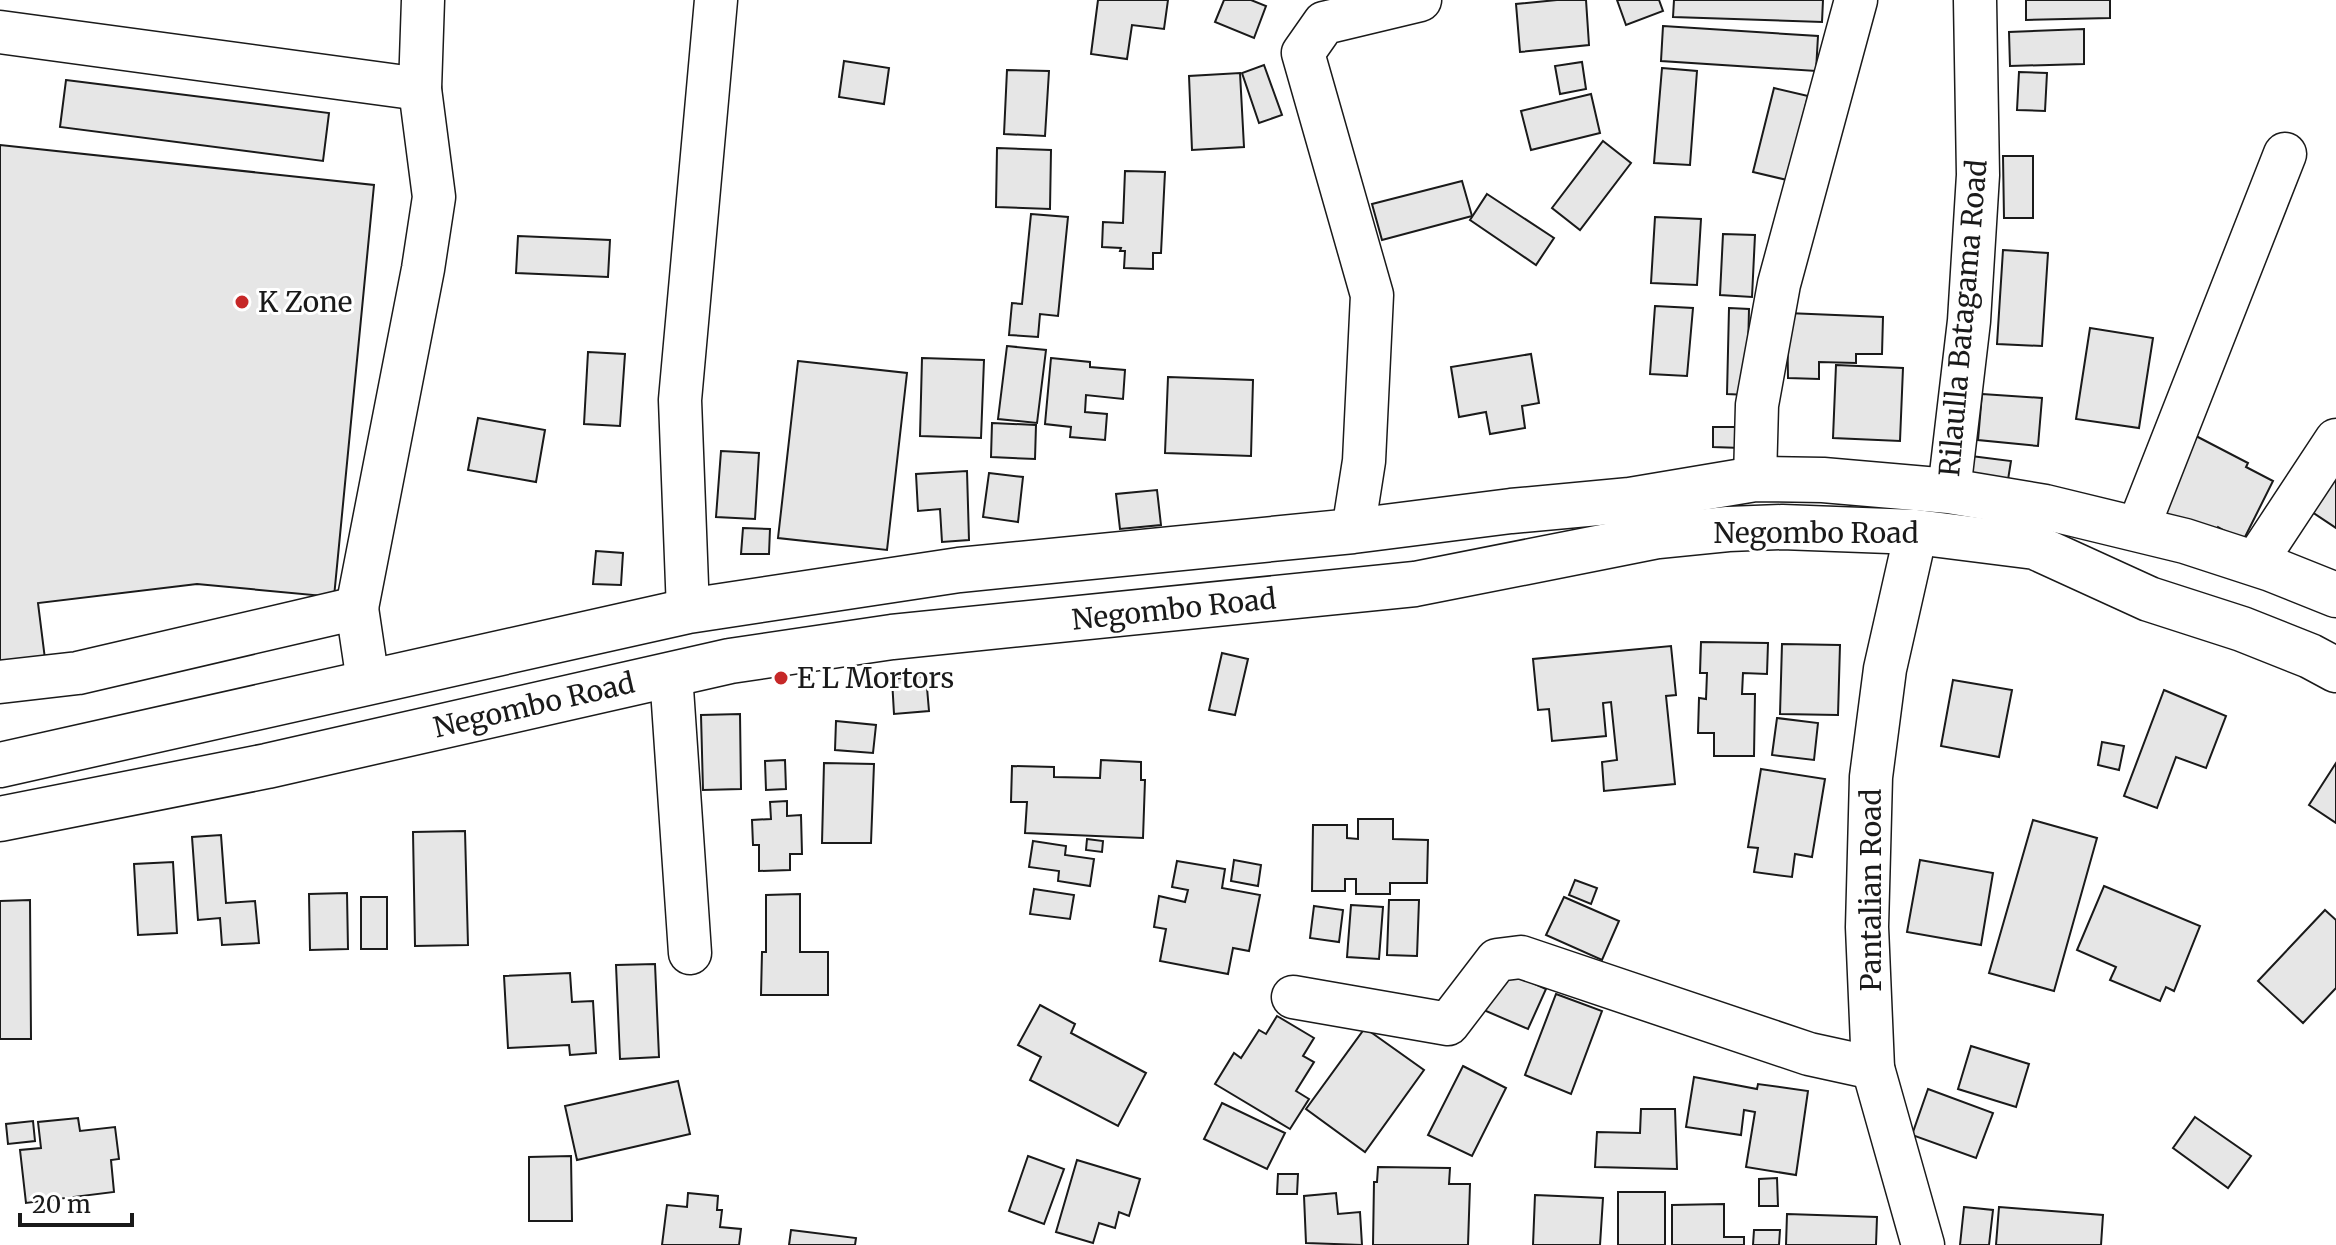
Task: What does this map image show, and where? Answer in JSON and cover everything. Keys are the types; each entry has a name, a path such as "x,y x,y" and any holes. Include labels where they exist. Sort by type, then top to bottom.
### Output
{"highway":[{"name":"Negombo Road","path":"0,765 688,611 959,570 1630,500 1755,479 1823,480 1949,491 2045,507 2138,528 2255,563 2336,595"},
{"name":"Negombo Road","path":"0,819 267,766 730,661 892,637 1415,584 1658,536 1782,527 1916,532 2035,547 2149,599 2242,629 2310,656 2336,670"}],"street":[{"path":"368,682 357,608 423,269 434,197 420,89 423,0"},
{"path":"688,611 680,400 716,0"},
{"path":"1353,531 1364,461 1372,295 1303,53 1324,23 1420,0"},
{"path":"1755,479 1757,405 1779,284 1856,0"},
{"name":"Rilaulla Batagama Road","path":"1949,491 1969,321 1978,175 1975,0"},
{"path":"0,32 420,89"},
{"path":"2138,528 2285,154"},
{"path":"2255,563 2336,440"},
{"name":"Pantalian Road","path":"1916,532 1885,669 1871,777 1867,927 1873,1068 1923,1245"},
{"path":"0,682 78,673 357,608"},
{"path":"671,674 690,953"},
{"path":"1293,997 1448,1024 1497,960 1521,957 1809,1054 1873,1068"}],"building":[{"path":"1098,0 1168,0 1164,29 1132,25 1127,59 1091,54"},
{"path":"1224,0 1251,0 1266,6 1254,38 1215,22"},
{"path":"1586,0 1589,45 1520,52 1516,4"},
{"path":"1617,0 1659,0 1663,11 1626,25"},
{"path":"1674,0 1823,0 1822,22 1673,17"},
{"path":"2026,0 2110,0 2110,18 2026,20"},
{"path":"1663,26 1818,36 1816,71 1661,61"},
{"path":"2084,29 2084,64 2010,66 2009,32"},
{"path":"844,61 889,68 884,104 839,97"},
{"path":"1582,62 1586,89 1560,94 1555,66"},
{"path":"1264,65 1282,115 1259,123 1242,73"},
{"path":"1662,68 1697,71 1690,165 1654,163"},
{"path":"1007,70 1049,71 1045,136 1004,134"},
{"path":"2019,72 2047,73 2045,111 2017,110"},
{"path":"1240,73 1244,147 1192,150 1189,76"},
{"path":"66,80 329,113 323,161 60,127"},
{"path":"1774,88 1808,96 1787,180 1753,172"},
{"path":"1591,94 1600,133 1531,150 1521,111"},
{"path":"1603,141 1631,163 1580,230 1552,208"},
{"path":"0,145 374,185 334,597 197,584 38,603 45,659 0,664"},
{"path":"997,148 1051,150 1050,209 996,207"},
{"path":"2003,156 2033,156 2033,218 2004,218"},
{"path":"1125,171 1165,172 1161,253 1153,253 1153,269 1124,268 1125,251 1102,247 1103,222 1123,223"},
{"path":"1462,181 1472,216 1382,240 1372,204"},
{"path":"1487,194 1554,238 1536,265 1470,220"},
{"path":"1031,214 1068,217 1058,316 1040,314 1038,337 1009,335 1012,303 1022,304"},
{"path":"1655,217 1701,219 1697,285 1651,283"},
{"path":"1723,234 1755,235 1752,297 1720,295"},
{"path":"518,236 610,240 608,277 516,273"},
{"path":"2003,250 2048,253 2042,346 1997,344"},
{"path":"1655,306 1693,308 1687,376 1650,374"},
{"path":"1729,308 1749,309 1747,395 1727,394"},
{"path":"1787,313 1883,317 1882,354 1856,354 1856,363 1819,362 1819,379 1788,378"},
{"path":"2090,328 2153,338 2139,428 2076,419"},
{"path":"1007,346 1046,350 1037,423 998,419"},
{"path":"588,352 625,354 620,426 584,424"},
{"path":"1531,354 1539,403 1522,406 1525,428 1490,434 1486,412 1459,417 1451,367"},
{"path":"922,358 984,360 981,438 920,436"},
{"path":"1051,358 1090,362 1090,367 1125,370 1123,399 1086,395 1085,412 1107,414 1105,440 1070,437 1071,427 1045,424"},
{"path":"798,361 907,373 887,550 778,538"},
{"path":"1836,365 1903,368 1900,441 1833,438"},
{"path":"1168,377 1253,380 1251,456 1165,453"},
{"path":"1982,394 2042,398 2038,446 1978,440"},
{"path":"478,418 545,430 536,482 468,470"},
{"path":"992,423 1036,425 1035,459 991,457"},
{"path":"1713,427 1742,427 1741,448 1713,447"},
{"path":"2196,436 2248,463 2246,467 2273,481 2243,541 2218,527 2208,546 2153,517"},
{"path":"721,451 759,453 755,519 716,517"},
{"path":"1971,456 2011,461 2007,486 1967,481"},
{"path":"2336,462 2336,528 2300,504"},
{"path":"967,471 969,540 942,542 940,509 918,511 916,474"},
{"path":"989,473 1023,477 1018,522 983,517"},
{"path":"1157,490 1161,525 1120,529 1116,494"},
{"path":"743,528 770,529 769,554 741,554"},
{"path":"596,551 623,553 621,585 593,584"},
{"path":"1701,642 1768,643 1767,674 1743,673 1742,694 1755,694 1754,756 1714,756 1714,733 1698,733 1699,698 1706,699 1707,673 1700,673"},
{"path":"1782,644 1840,645 1838,715 1780,714"},
{"path":"1671,646 1676,695 1666,696 1675,784 1604,791 1602,762 1617,760 1611,702 1603,703 1606,736 1552,741 1549,709 1538,710 1533,659"},
{"path":"1222,653 1248,659 1235,715 1209,710"},
{"path":"926,676 929,711 894,714 892,679"},
{"path":"1953,680 2012,690 1999,757 1941,746"},
{"path":"2164,690 2226,716 2206,768 2176,757 2157,808 2124,796"},
{"path":"740,714 741,789 703,790 701,715"},
{"path":"1777,718 1818,723 1814,760 1772,755"},
{"path":"836,721 876,725 873,753 835,750"},
{"path":"2102,742 2124,746 2119,770 2098,765"},
{"path":"785,760 786,789 766,790 765,761"},
{"path":"1101,760 1141,762 1141,780 1145,780 1143,838 1025,833 1027,802 1011,802 1012,766 1054,767 1054,777 1100,778"},
{"path":"824,763 874,764 871,843 822,843"},
{"path":"2336,763 2336,823 2309,805"},
{"path":"1761,769 1825,779 1812,857 1795,854 1792,877 1754,872 1758,848 1748,847"},
{"path":"787,801 787,816 801,815 802,854 790,854 790,870 759,871 759,845 753,845 752,820 771,819 770,802"},
{"path":"1358,819 1393,819 1393,839 1428,840 1427,883 1390,883 1390,894 1356,894 1356,879 1345,879 1345,891 1312,891 1313,825 1347,825 1347,838 1358,839"},
{"path":"2033,820 2097,838 2054,991 1989,973"},
{"path":"465,831 468,945 415,946 413,832"},
{"path":"221,835 226,903 255,901 259,943 222,945 220,918 198,920 192,837"},
{"path":"1087,839 1103,841 1102,852 1086,850"},
{"path":"1033,841 1066,846 1065,855 1094,859 1090,886 1058,881 1059,871 1029,867"},
{"path":"1234,860 1261,865 1258,886 1231,881"},
{"path":"1920,860 1993,873 1981,945 1907,932"},
{"path":"1177,861 1225,869 1222,888 1260,895 1249,951 1233,948 1228,974 1160,961 1166,929 1154,927 1159,896 1185,902 1188,890 1172,887"},
{"path":"173,862 177,933 138,935 134,864"},
{"path":"1575,880 1597,888 1591,904 1569,895"},
{"path":"2104,886 2200,926 2174,991 2166,987 2160,1001 2110,980 2116,967 2077,950"},
{"path":"1034,889 1074,895 1070,919 1030,914"},
{"path":"347,893 348,949 310,950 309,894"},
{"path":"800,894 800,952 828,952 828,995 761,995 762,952 766,952 766,895"},
{"path":"361,897 387,897 387,949 361,949"},
{"path":"1564,897 1619,921 1602,960 1546,935"},
{"path":"30,900 31,1039 0,1039 0,901"},
{"path":"1389,900 1419,900 1417,956 1387,955"},
{"path":"1351,905 1383,907 1379,959 1347,957"},
{"path":"1314,906 1343,910 1339,942 1310,938"},
{"path":"2325,910 2336,920 2336,988 2303,1023 2258,981"},
{"path":"655,964 659,1057 620,1059 616,965"},
{"path":"1497,967 1546,989 1528,1029 1479,1008"},
{"path":"570,973 572,1002 593,1001 596,1053 570,1055 569,1045 508,1048 504,976"},
{"path":"1556,994 1602,1011 1571,1094 1525,1075"},
{"path":"1040,1005 1075,1024 1071,1033 1146,1073 1118,1126 1030,1080 1041,1057 1018,1045"},
{"path":"1277,1016 1314,1038 1303,1056 1314,1062 1296,1091 1309,1099 1290,1129 1215,1084 1234,1053 1241,1058 1259,1030 1266,1034"},
{"path":"1365,1028 1424,1070 1365,1152 1306,1109"},
{"path":"1971,1046 2029,1064 2016,1107 1958,1089"},
{"path":"1463,1066 1506,1088 1472,1156 1428,1135"},
{"path":"1694,1077 1757,1089 1758,1084 1808,1091 1796,1175 1746,1167 1755,1112 1744,1110 1741,1135 1686,1127"},
{"path":"678,1081 690,1134 577,1160 565,1106"},
{"path":"1928,1089 1993,1113 1976,1158 1912,1135"},
{"path":"1222,1103 1285,1133 1267,1169 1204,1139"},
{"path":"1641,1109 1675,1109 1677,1169 1595,1167 1597,1132 1640,1133"},
{"path":"2195,1117 2251,1156 2228,1188 2173,1148"},
{"path":"78,1118 80,1131 115,1127 119,1159 111,1160 114,1192 26,1203 20,1150 41,1148 38,1122"},
{"path":"33,1121 35,1141 8,1144 6,1124"},
{"path":"571,1156 572,1221 529,1221 529,1157"},
{"path":"1028,1156 1064,1169 1044,1224 1009,1211"},
{"path":"1077,1160 1140,1179 1129,1216 1119,1212 1115,1228 1099,1223 1093,1243 1056,1232"},
{"path":"1378,1167 1450,1168 1449,1184 1470,1184 1468,1245 1373,1245 1374,1182 1377,1182"},
{"path":"1278,1174 1298,1174 1297,1194 1277,1194"},
{"path":"1777,1178 1778,1206 1759,1206 1759,1179"},
{"path":"1618,1192 1665,1192 1665,1245 1618,1245"},
{"path":"688,1193 718,1196 717,1210 722,1210 720,1227 741,1229 739,1245 662,1245 667,1205 687,1207"},
{"path":"1336,1193 1338,1214 1360,1212 1362,1245 1306,1243 1304,1196"},
{"path":"1535,1195 1603,1198 1600,1245 1533,1245"},
{"path":"1724,1204 1724,1237 1744,1237 1744,1245 1672,1245 1672,1205"},
{"path":"1964,1207 1993,1210 1989,1245 1960,1245"},
{"path":"1999,1207 2103,1215 2101,1245 1996,1245"},
{"path":"1787,1214 1877,1217 1876,1245 1786,1245"},
{"path":"791,1230 856,1238 855,1245 789,1245"},
{"path":"1754,1230 1780,1230 1779,1245 1753,1245"}],"place":[{"name":"K Zone","path":"242,302"},
{"name":"E L Mortors","path":"781,678"}]}
